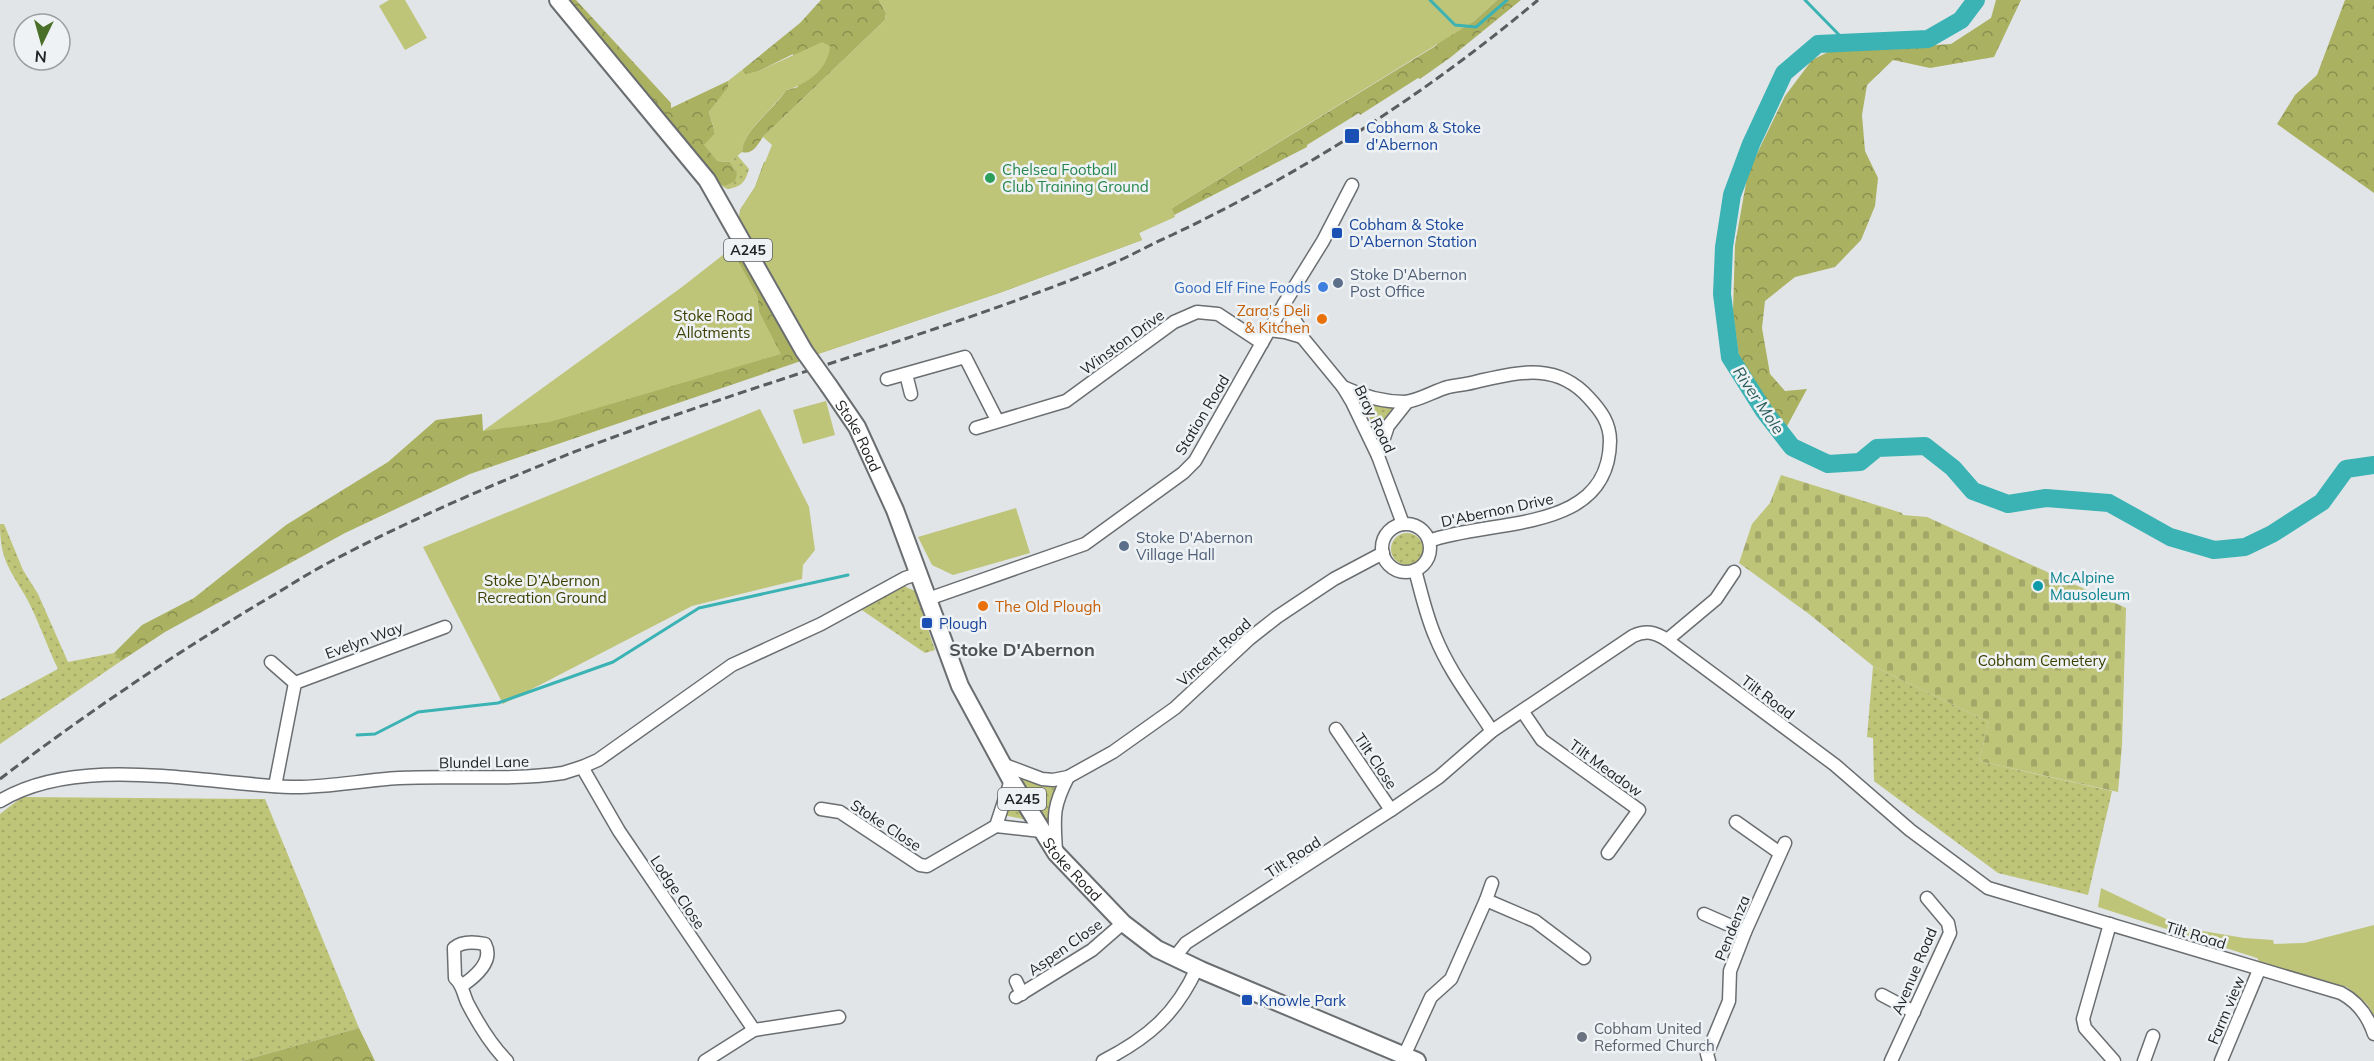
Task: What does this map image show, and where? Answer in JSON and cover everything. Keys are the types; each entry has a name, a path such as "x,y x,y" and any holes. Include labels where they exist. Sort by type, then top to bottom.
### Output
{"main road":[{"name":"Stoke Road","path":"558,0 707,180 804,351 856,427 895,510 960,686 1011,780 1056,853 1123,923 1157,949 1410,1058"}],"street":[{"name":"Station Road","path":"928,599 1085,544 1184,473 1195,461 1284,304 1323,241 1352,185"},
{"name":"Bray Road","path":"1284,304 1299,327 1302,338 1343,387 1378,456 1403,524"},
{"name":"Winston Drive","path":"976,428 1066,401 1174,322 1197,312 1218,314 1262,343"},
{"path":"1269,330 1285,332 1302,338"},
{"path":"887,379 965,357 997,420"},
{"name":"D'Abernon Drive","path":"1343,387 1371,398 1407,402 1448,387 1514,373 1535,372 1555,376 1571,383 1586,394 1607,422 1610,439 1605,473 1597,487 1570,507 1552,515 1452,533 1429,541"},
{"path":"906,374 911,394"},
{"path":"1378,456 1388,426 1407,402"},
{"path":"1403,524 1410,524 1422,530 1429,541 1429,555 1421,567 1408,572 1395,569 1383,553 1383,545 1389,531 1403,524"},
{"name":"Vincent Road","path":"1002,764 1042,779 1053,780 1068,777 1113,752 1175,708 1249,639 1277,617 1334,579 1383,553"},
{"path":"1415,570 1435,638 1460,683 1492,731"},
{"path":"1667,640 1716,599 1734,572"},
{"name":"Blundel Lane","path":"0,801 22,789 38,784 78,777 157,777 309,787 400,778 540,776 563,773 598,760 732,666 821,624 905,578 920,573"},
{"name":"Evelyn Way","path":"295,683 445,627"},
{"name":"Tilt Road","path":"1174,958 1186,943 1439,777 1492,731 1633,636 1652,632 1667,640 1835,765 1910,831 1988,888 2332,990 2352,999 2365,1014 2374,1034"},
{"path":"271,662 295,683 275,786"},
{"name":"Tilt Meadow","path":"1523,712 1542,740 1639,810 1608,853"},
{"name":"Tilt Close","path":"1336,729 1391,810"},
{"name":"Lodge Close","path":"582,767 619,831 754,1030"},
{"path":"1056,853 1054,821 1056,801 1068,777"},
{"path":"1011,780 996,826 1041,831"},
{"name":"Stoke Close","path":"821,809 840,812 920,865 927,866 996,826"},
{"name":"Pendenza","path":"1710,1061 1707,1054 1729,1000 1730,971 1783,848 1736,822"},
{"path":"1410,1058 1431,997 1450,979 1492,883"},
{"name":"Avenue Road","path":"1891,1061 1950,933 1948,923 1927,898"},
{"path":"1486,900 1535,921 1584,958"},
{"path":"1704,914 1745,933"},
{"name":"Aspen Close","path":"1016,981 1019,995 1092,950 1123,923"},
{"path":"2110,924 2083,1019 2085,1028 2114,1061"},
{"path":"1103,1061 1135,1043 1155,1028 1181,999 1197,968"},
{"name":"Farm view","path":"2221,1061 2259,970"},
{"path":"462,985 468,1005 490,1040 507,1061"},
{"path":"1882,995 1914,1012"},
{"path":"705,1061 754,1030 839,1017"},
{"path":"2144,1061 2153,1036"}],"green space":[{"path":"389,0 405,0 427,38 405,50 379,6"},
{"path":"562,0 576,0 671,103 671,108 728,81 729,87 709,112 715,133 717,161 730,162 737,173 735,181 725,186 711,179"},
{"path":"821,0 879,0 886,13 885,20 763,137 754,149 746,153 742,152 743,144 753,128 786,90 798,87 793,54 759,71 746,75 742,70 800,23"},
{"name":"Chelsea Football Club Training Ground","path":"879,0 1497,0 1473,22 1172,208 1175,217 1139,233 1142,240 1002,292 815,355 739,220 740,210 755,187 772,145 763,137 885,20 886,13"},
{"path":"1497,0 1521,0 1420,79 1418,78 1360,115 1359,113 1307,147 1139,233 1142,240 1002,292 815,355 739,220 740,210 755,187 764,162 1172,208 1437,45 1436,29 1473,22"},
{"path":"1996,0 2021,0 1994,57 1930,68 1893,60 1867,85 1862,115 1865,151 1878,178 1875,206 1861,240 1835,267 1795,277 1765,301 1762,328 1770,374 1785,391 1807,389 1786,428 1767,403 1739,357 1733,312 1735,245 1748,172 1785,96 1812,60 1828,52 1951,44 1991,18"},
{"path":"2345,0 2374,0 2374,193 2277,124 2295,95 2317,75"},
{"path":"822,42 830,46 829,54 816,74 802,84 786,90 747,136 742,152 730,162 717,161 704,145 715,133 709,112 728,87 728,81 742,70 746,74 759,71"},
{"path":"737,155 749,169 742,184 727,189 711,179 737,173 730,162"},
{"name":"Stoke Road Allotments","path":"737,244 740,251 736,257 757,296 759,312 781,354 550,422 483,431 682,287"},
{"path":"740,251 801,361 470,474 345,533 165,632 121,661 114,653 142,625 194,598 286,525 388,462 436,420 482,414 483,431 780,354 759,312 757,296 735,257"},
{"path":"1360,398 1397,404 1379,437"},
{"path":"826,401 835,435 803,444 793,410"},
{"name":"Stoke D’Abernon Recreation Ground","path":"760,409 809,507 815,550 803,565 802,579 692,606 503,704 423,547"},
{"name":"Cobham Cemetery","path":"1781,475 1903,515 1927,517 2126,608 2122,745 2118,792 1979,761 1989,722 1873,666 1809,614 1739,563 1752,524 1770,503"},
{"path":"1016,508 1030,553 953,575 932,565 918,537"},
{"path":"0,524 4,524 23,570 38,594 68,662 114,653 121,661 0,744 0,700 58,669 30,605 7,563 0,536"},
{"path":"1407,533 1418,538 1423,549 1418,560 1407,565 1396,560 1391,549 1396,538"},
{"path":"904,584 915,591 935,650 925,653 856,606"},
{"path":"1873,666 1989,722 1979,761 2112,791 2088,895 1998,873 1874,781 1873,738 1867,737"},
{"path":"1013,772 1060,782 1049,806 1051,833"},
{"path":"1011,793 1028,820 1003,815"},
{"path":"22,797 265,799 359,1028 242,1061 0,1061 0,814"},
{"path":"2101,888 2185,928 2244,938 2273,940 2274,944 2304,943 2374,925 2374,1016 2367,1004 2347,987 2263,966 2257,958 2098,907"},
{"path":"359,1028 375,1061 242,1061"}],"waterway":[{"path":"1430,0 1455,25 1476,27 1507,0"},
{"path":"1805,0 1848,44"},
{"name":"River Mole","path":"1976,0 1961,20 1928,39 1818,44 1784,73 1751,144 1732,195 1724,247 1722,294 1730,357 1764,411 1792,447 1828,464 1860,462 1877,448 1925,446 1953,468 1973,491 2008,504 2046,498 2109,503 2170,537 2214,550 2245,547 2272,534 2322,502 2346,469 2374,465"},
{"path":"357,735 375,734 418,712 498,703 613,662 699,608 848,575"}],"railway":[{"path":"0,779 95,709 226,623 319,568 450,504 640,427 1043,291 1125,258 1221,211 1316,158 1408,99 1496,35 1538,0"}],"place":[{"name":"Cobham & Stoke d'Abernon","path":"1352,136"},
{"name":"Chelsea Football Club Training Ground","path":"990,178"},
{"name":"Cobham & Stoke D'Abernon Station","path":"1337,233"},
{"name":"Stoke D'Abernon Post Office","path":"1338,283"},
{"name":"Good Elf Fine Foods","path":"1323,287"},
{"name":"Zara's Deli & Kitchen","path":"1322,319"},
{"name":"Stoke D'Abernon Village Hall","path":"1124,546"},
{"name":"McAlpine Mausoleum","path":"2038,586"},
{"name":"The Old Plough","path":"983,606"},
{"name":"Plough","path":"927,623"},
{"name":"Knowle Park","path":"1247,1000"},
{"name":"Cobham United Reformed Church","path":"1582,1037"}],"district":[{"name":"Stoke D'Abernon","path":"1022,649"}]}
